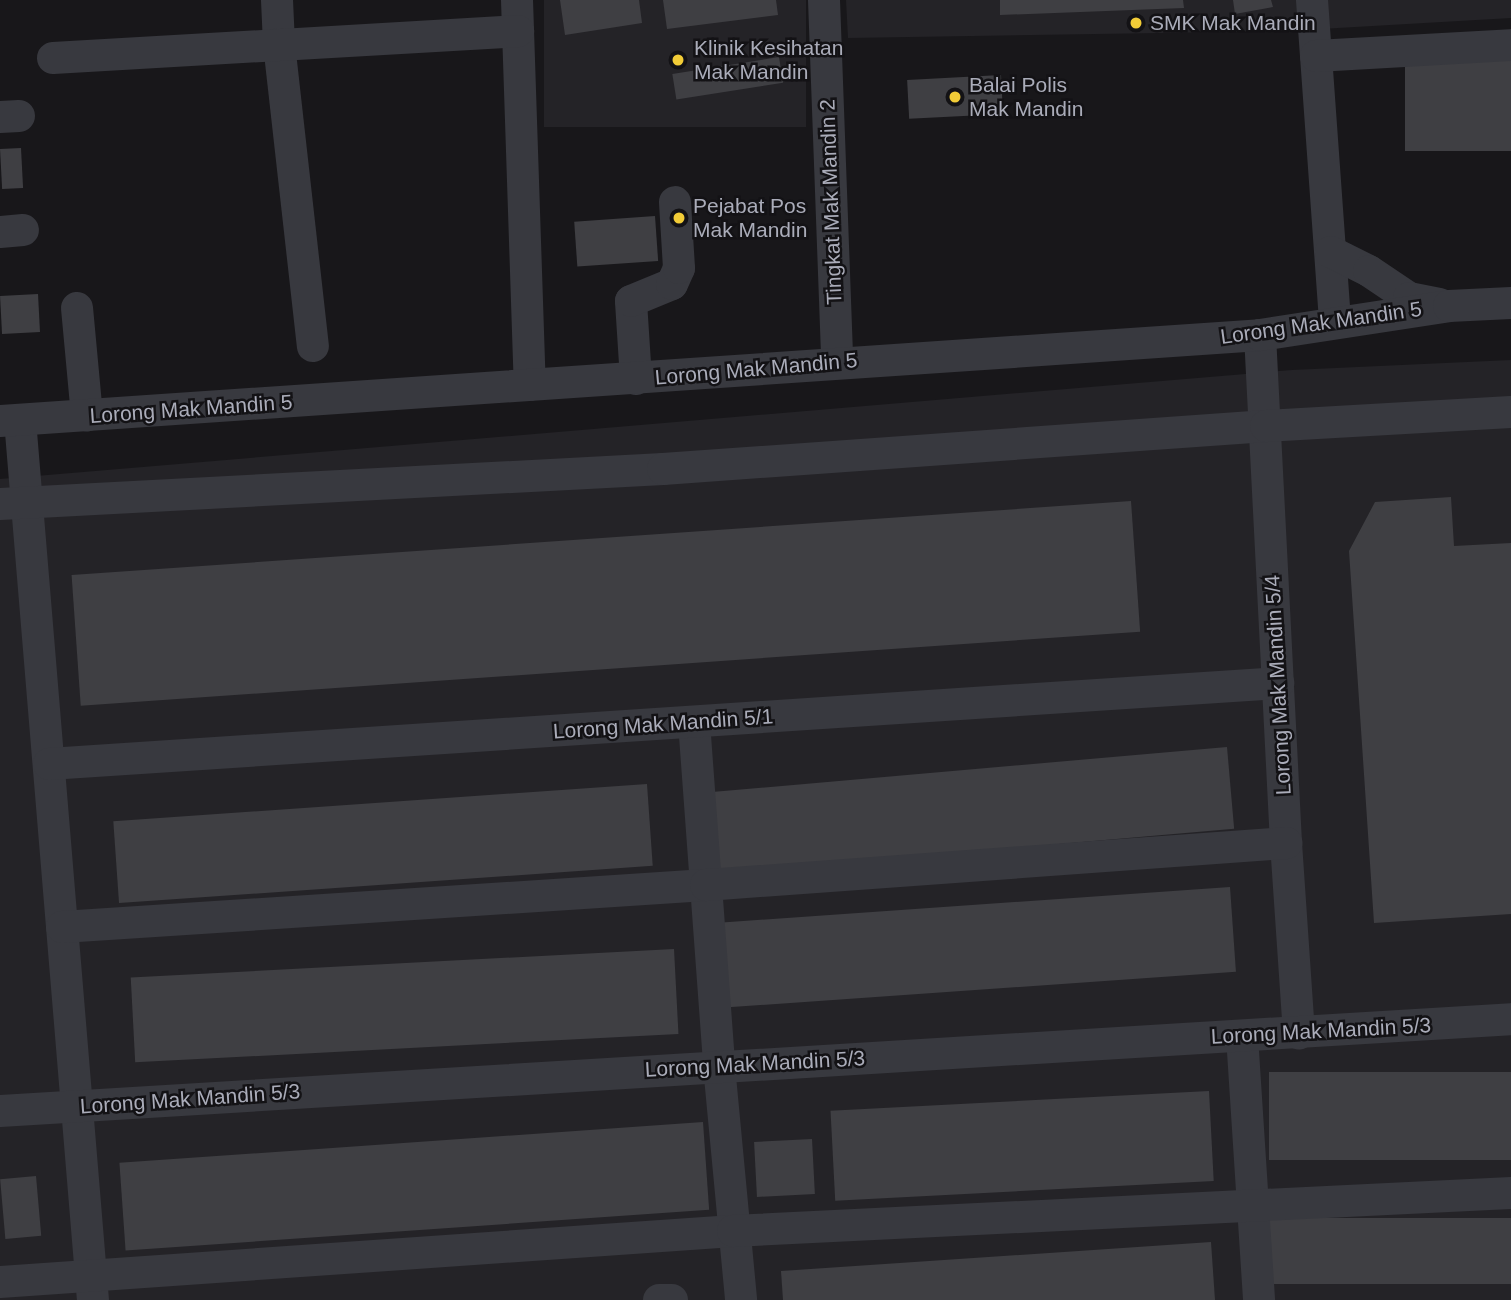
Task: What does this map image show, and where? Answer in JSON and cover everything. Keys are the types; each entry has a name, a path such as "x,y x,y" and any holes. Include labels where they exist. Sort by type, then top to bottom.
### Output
{"street":[{"path":"277,0 279,44 313,346"},
{"path":"517,0 530,385"},
{"name":"Tingkat Mak Mandin 2","path":"824,0 837,362"},
{"path":"1312,0 1335,322"},
{"path":"52,58 517,31"},
{"path":"1316,57 1511,45"},
{"path":"636,379 631,301 672,284 679,268 675,202"},
{"path":"1331,252 1369,271 1409,298 1449,306"},
{"name":"Lorong Mak Mandin 5","path":"10,420 1260,335 1449,306 1511,303"},
{"path":"77,308 87,416"},
{"name":"Lorong Mak Mandin 5/4","path":"1260,335 1286,843 1299,1034"},
{"path":"13,503 663,469 1266,426 1511,412"},
{"path":"10,420 13,503 48,764 92,1288"},
{"name":"Lorong Mak Mandin 5/1","path":"48,764 1278,684"},
{"path":"694,722 719,1066 741,1300"},
{"path":"62,926 706,885 1286,843"},
{"name":"Lorong Mak Mandin 5/3","path":"0,1111 1511,1019"},
{"path":"1242,1035 1259,1300"},
{"path":"0,1282 92,1288 733,1231 1511,1193"},
{"path":"659,1300 672,1300"}],"shaded area":[{"name":"Klinik Kesihatan Mak Mandin","path":"544,0 806,0 806,127 544,127"},
{"name":"SMK Mak Mandin","path":"846,0 1511,0 1511,18 1286,31 848,38"},
{"path":"1511,360 1511,1300 0,1300 0,479 1292,370"}],"building":[{"path":"560,0 639,0 642,23 565,35"},
{"path":"663,0 776,0 778,15 667,29"},
{"path":"1000,0 1183,0 1184,8 1000,15"},
{"path":"1233,0 1271,0 1273,7 1235,14"},
{"path":"779,57 783,83 676,100 672,74"},
{"path":"1405,61 1511,61 1511,151 1405,151"},
{"name":"Balai Polis Mak Mandin","path":"1001,75 1003,114 909,119 907,80"},
{"path":"21,148 23,188 2,189 0,149"},
{"path":"655,216 658,261 577,267 574,222"},
{"path":"38,294 40,332 2,334 0,296"},
{"path":"1451,497 1454,546 1511,543 1511,914 1374,923 1349,551 1375,502"},
{"path":"1131,501 1140,632 81,706 72,575"},
{"path":"1227,747 1234,829 716,874 709,792"},
{"path":"647,784 653,866 119,903 113,821"},
{"path":"1230,887 1236,972 728,1007 722,923"},
{"path":"674,949 678,1034 135,1062 131,977"},
{"path":"1269,1072 1511,1072 1511,1160 1269,1160"},
{"path":"1209,1091 1214,1181 835,1201 831,1111"},
{"path":"703,1122 709,1210 126,1251 119,1163"},
{"path":"812,1139 815,1194 757,1197 754,1142"},
{"path":"36,1176 41,1236 5,1239 0,1179"},
{"path":"1270,1218 1511,1218 1511,1284 1270,1284"},
{"path":"1211,1242 1215,1300 783,1300 781,1271"}],"place":[{"name":"SMK Mak Mandin","path":"1136,23"},
{"name":"Klinik Kesihatan Mak Mandin","path":"678,60"},
{"name":"Balai Polis Mak Mandin","path":"955,97"},
{"name":"Pejabat Pos Mak Mandin","path":"679,218"}]}
